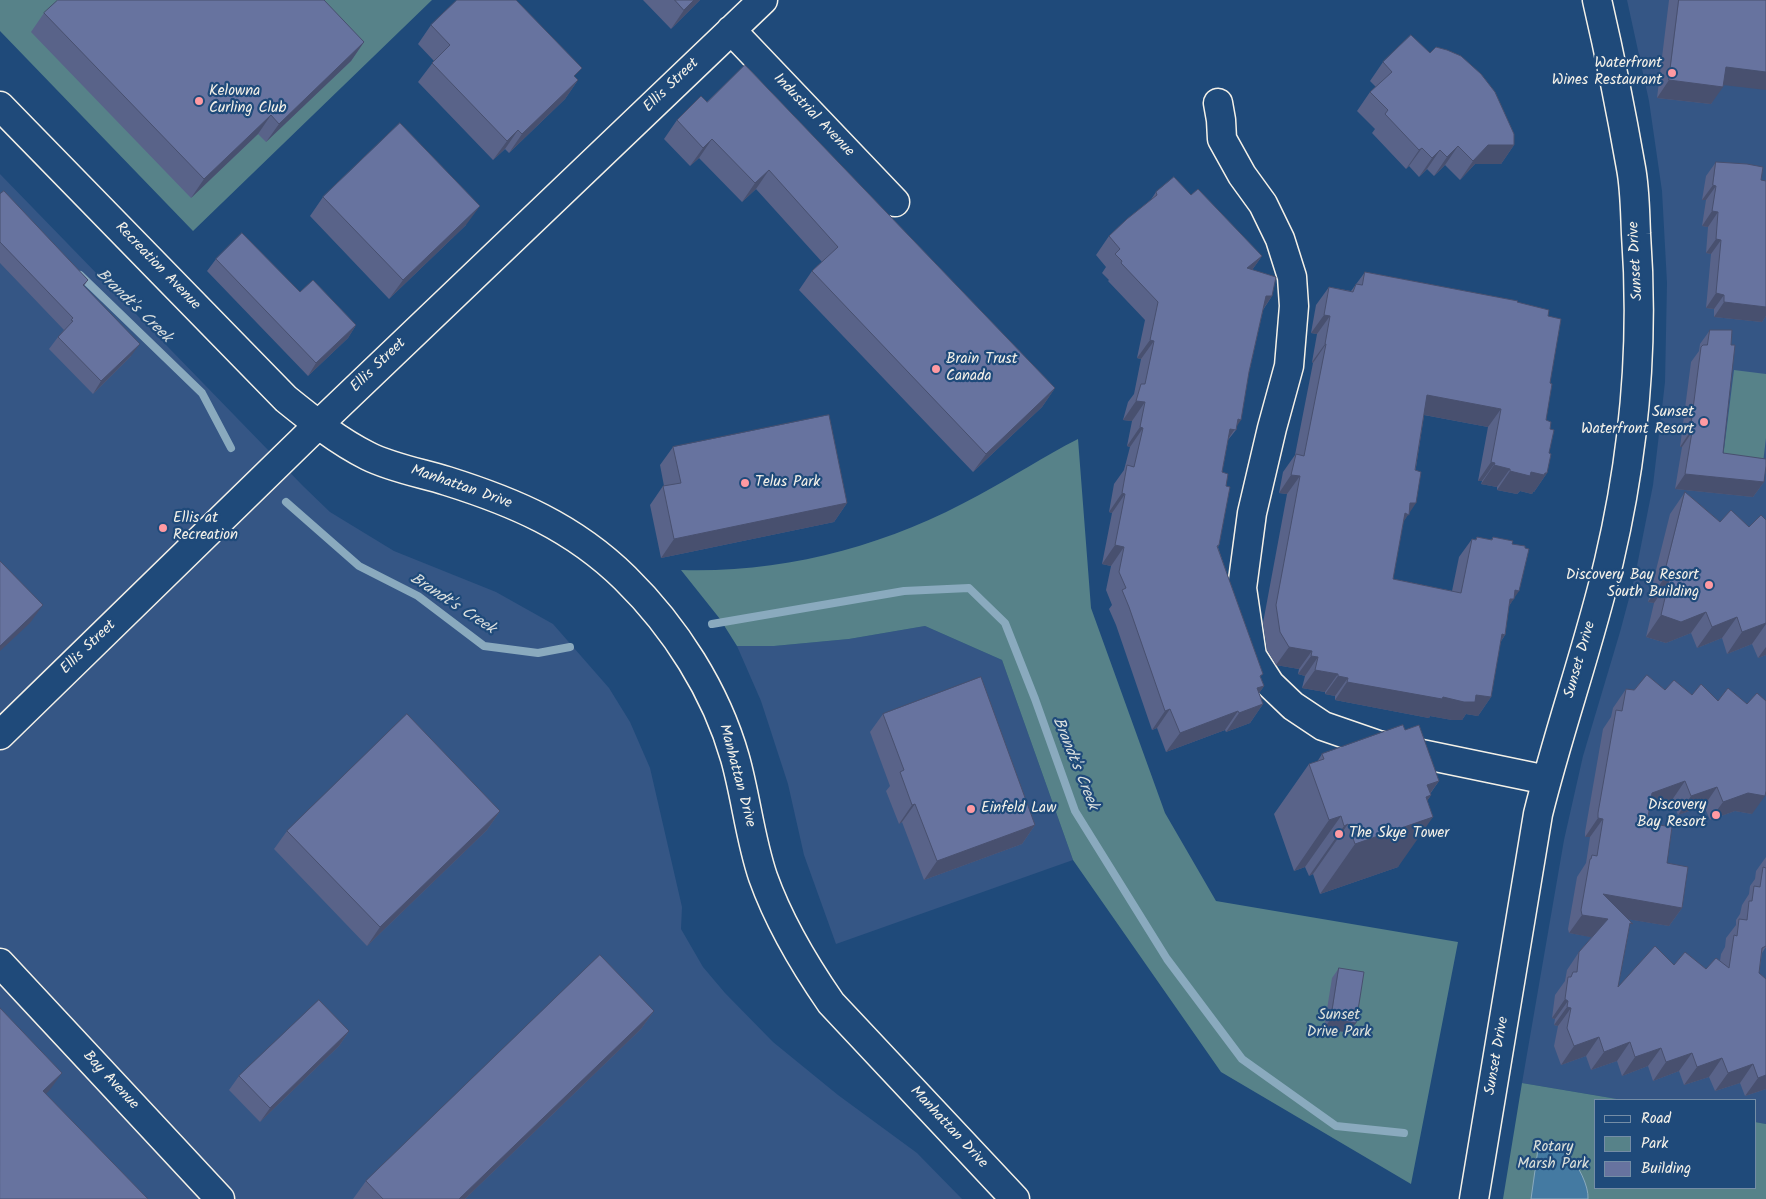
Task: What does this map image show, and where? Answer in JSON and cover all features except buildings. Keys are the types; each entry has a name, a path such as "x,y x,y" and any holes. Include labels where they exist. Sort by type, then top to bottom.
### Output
{"street":[{"name":"Ellis Street","path":"0,735 318,424 763,0"},
{"name":"Sunset Drive","path":"1474,1199 1538,814 1609,560 1627,457 1636,383 1639,304 1637,244 1631,167 1614,74 1597,0"},
{"name":"Industrial Avenue","path":"731,30 895,202"},
{"path":"1218,103 1222,139 1242,175 1263,204 1280,239 1292,277 1294,306 1289,366 1252,513 1242,588 1252,656 1270,684 1293,706 1324,726 1378,745 1547,780"},
{"name":"Recreation Avenue","path":"0,106 286,399 318,424"},
{"name":"Manhattan Drive","path":"318,424 346,444 369,456 493,496 546,519 590,549 625,578 660,617 688,654 722,720 735,758 763,877 784,926 807,968 831,1003 1015,1199"},
{"name":"Bay Avenue","path":"0,963 220,1199"}],"shaded area":[{"path":"1627,0 1766,0 1766,1124 1756,1122 1756,1099 1617,1099 1522,1083 1564,840 1583,756 1635,576 1653,485 1665,382 1667,283 1662,191 1649,101"},
{"path":"0,174 330,512 394,551 496,592 553,624 609,688 630,722 650,768 682,907 681,929 703,967 725,993 773,1042 838,1095 917,1153 962,1199 0,1199"},
{"path":"925,626 1002,660 1073,860 836,944 804,855 788,784 761,701 737,646 774,646 849,639"},
{"path":"1551,1147 1565,1152 1572,1159 1585,1182 1588,1199 1531,1199 1538,1149"}],"green space":[{"name":"Kelowna Curling Club","path":"0,0 432,0 193,231 0,31"},
{"path":"1734,370 1766,374 1766,438 1763,463 1723,458"},
{"name":"Sunset Drive Park","path":"1078,439 1091,608 1165,813 1216,901 1458,942 1411,1184 1221,1072 1073,860 1002,660 925,626 849,639 774,646 737,646 720,619 681,570 759,567 835,553 872,542 944,513"},
{"name":"Rotary Marsh Park","path":"1522,1083 1617,1099 1594,1099 1594,1189 1756,1189 1756,1122 1766,1124 1766,1199 1503,1199"}],"waterway":[{"name":"Brandt's Creek","path":"80,275 202,393 231,448"},
{"name":"Brandt's Creek","path":"286,502 359,566 418,596 484,646 538,653 570,647"},
{"name":"Brandt's Creek","path":"712,624 904,591 969,588 1005,623 1035,699 1075,811 1167,959 1242,1059 1336,1126 1404,1133"}],"place":[{"name":"Waterfront Wines Restaurant","path":"1672,73"},
{"name":"Kelowna Curling Club","path":"199,101"},
{"name":"Brain Trust Canada","path":"936,369"},
{"name":"Sunset Waterfront Resort","path":"1704,422"},
{"name":"Telus Park","path":"745,483"},
{"name":"Ellis at Recreation","path":"163,528"},
{"name":"Discovery Bay Resort South Building","path":"1709,585"},
{"name":"Einfeld Law","path":"971,809"},
{"name":"Discovery Bay Resort","path":"1716,815"},
{"name":"The Skye Tower","path":"1339,834"}]}
